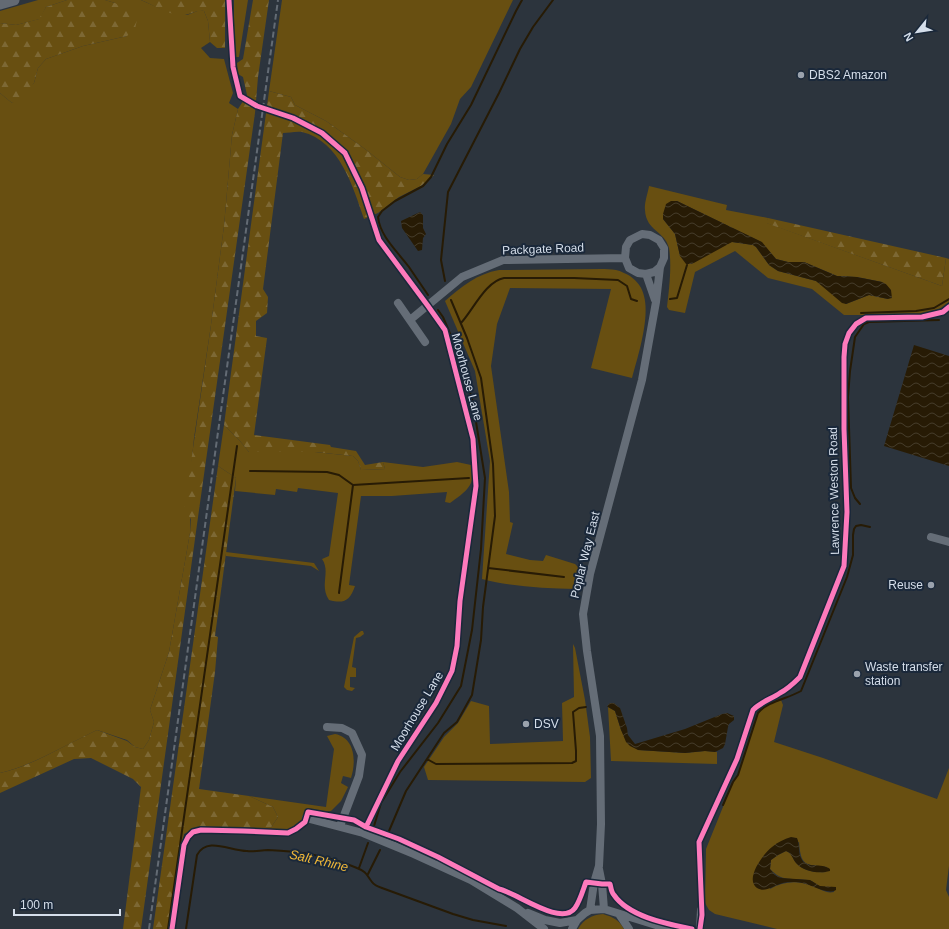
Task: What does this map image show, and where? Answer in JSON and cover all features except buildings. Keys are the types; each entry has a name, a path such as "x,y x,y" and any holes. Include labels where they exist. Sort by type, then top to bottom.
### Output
{"highway":[{"path":"0,4 14,0"}],"street":[{"name":"Poplar Way East","path":"590,910 598,866 601,824 600,736 583,614 590,574 642,380 656,302 660,268 664,258 664,248 658,240 650,235 642,234 630,240 626,247 625,258"},
{"path":"625,258 630,268 638,273 646,274 654,272 660,268"},
{"name":"Packgate Road","path":"410,320 462,277 503,260 625,258"},
{"name":"Poplar Way East","path":"646,274 656,302"},
{"path":"398,303 425,342"},
{"path":"931,537 949,542"},
{"path":"327,727 342,728 352,733 362,755 359,776 340,826"},
{"path":"306,818 340,826 383,840 471,880 517,908 544,929"},
{"name":"Poplar Way East","path":"598,866 602,884 604,909"},
{"path":"517,908 545,920 560,923 577,920"},
{"path":"572,929 577,920 590,910 604,909 669,929"},
{"path":"700,929 702,910"},
{"path":"619,914 629,929"}],"green space":[{"path":"38,0 67,0 46,7 40,19 16,25 0,23 0,11"},
{"path":"67,0 105,0 115,3 138,15 135,29 127,36 83,46 46,59 38,68 34,83 22,99 12,103 0,93 0,23 16,25 39,19 46,7"},
{"path":"105,0 141,0 161,9 187,15 200,10 204,11 208,21 210,42 201,48 210,58 224,59 233,93 229,103 238,109 232,135 224,226 194,438 191,469 190,533 169,652 150,710 154,722 149,740 143,749 135,747 127,740 97,730 37,760 0,773 0,93 12,103 34,83 38,68 46,59 83,46 127,36 115,3"},
{"path":"141,0 225,0 225,48 217,48 210,42 208,21 204,11 198,11 186,15 175,14"},
{"path":"234,0 248,0 239,57 236,57 234,39"},
{"path":"253,0 269,0 258,77 255,113 141,929 123,929 141,787 133,779 91,758 74,759 0,793 0,773 37,760 97,730 127,741 135,747 143,749 149,740 154,722 150,710 169,652 190,533 191,519 184,510 224,226 232,135 238,109 247,95 243,77 238,74 237,63 243,59"},
{"path":"282,0 513,0 471,87 460,99 451,124 423,174 417,179 409,180 400,177 365,149 326,121 295,105 291,97 269,91"},
{"path":"269,91 291,97 295,105 326,121 365,149 400,177 409,180 417,179 423,174 434,175 421,186 399,197 378,213 364,219 350,180 335,155 326,145 315,137 302,132 283,133 263,289 268,297 267,313 256,321 256,336 267,338 254,435 330,445 331,447 356,451 365,465 383,462 385,469 361,470 358,461 353,456 315,452 249,452 224,425"},
{"path":"649,186 727,205 726,210 768,218 767,223 942,286 946,258 949,259 949,302 938,310 920,314 844,315 812,289 768,278 735,251 695,272 685,313 669,310 667,307 670,270 669,248 667,242 652,227 646,217 645,204","holes":["677,201 761,242 776,259 788,262 804,262 837,276 857,277 882,282 888,299 869,295 846,304 816,281 778,271 769,265 753,245 732,242 680,256 675,234 663,219"]},
{"path":"768,218 946,258 942,286 766,223"},
{"path":"499,270 616,270 630,276 639,284 643,293 646,315 640,348 632,378 591,368 611,289 510,288 497,324 491,366 509,492 510,522 513,523 506,554 530,560 543,561 546,555 575,564 580,569 576,589 540,588 482,579 490,461 475,371 445,301 470,281 484,274"},
{"path":"224,425 249,452 315,452 353,456 358,461 361,470 385,469 383,462 423,467 457,462 471,465 471,483 465,491 450,503 445,502 447,492 392,496 361,496 349,585 355,586 351,595 346,600 339,602 329,600 325,589 325,569 322,559 329,556 338,493 298,488 297,492 276,489 275,495 235,491 236,478 218,466"},
{"path":"218,466 236,478 215,636 218,637 215,672 199,789 249,796 273,807 278,817 270,829 198,827 184,834 170,929 153,929"},
{"path":"226,552 314,563 319,571 311,566 226,556"},
{"path":"363,631 364,634 356,638 352,667 356,668 356,677 350,677 350,687 355,688 352,691 347,690 344,687 354,637"},
{"path":"573,644 585,700 590,737 591,778 585,782 428,780 424,767 444,737 458,723 471,701 489,706 490,744 563,741 562,703 574,697"},
{"path":"781,700 783,705 774,742 937,799 949,768 949,866 946,890 949,897 949,929 777,929 715,914 709,910 705,903 706,849 733,782 738,775 758,713 763,707","holes":["799,842 801,856 806,863 827,867 826,872 813,872 800,867 792,856 786,851 771,860 770,869 783,878 809,880 821,887 835,887 834,892 826,892 813,886 796,882 780,884 770,889 763,857"]},
{"path":"608,707 615,711 621,730 638,750 685,753 705,751 717,752 717,764 611,761"},
{"path":"335,734 342,736 347,740 351,746 354,759 351,778 343,776 341,783 348,787 341,801 331,811 305,812 303,821 288,831 270,829 278,817 273,807 249,796 326,807 334,749 327,736"},
{"path":"603,914 615,919 624,929 578,929 589,918 595,915"}],"water":[{"path":"671,201 677,201 762,242 776,259 788,262 804,262 837,276 857,277 882,282 891,290 892,298 888,299 869,295 846,304 842,303 816,281 778,271 769,265 753,245 732,242 692,264 686,264 680,256 675,234 663,219 666,204"},
{"path":"420,212 423,215 423,228 426,234 423,238 422,250 418,251 402,228 401,221"},
{"path":"914,345 949,356 949,466 884,446"},
{"path":"610,703 614,703 620,708 628,735 635,744 685,729 722,714 727,713 734,716 734,720 729,724 723,748 715,752 705,751 685,753 638,750 626,742 615,711 607,706"},
{"path":"791,837 797,838 800,856 803,862 810,865 827,867 830,871 817,872 807,870 799,866 791,854 786,851 771,860 770,869 775,875 782,878 810,880 820,886 836,887 836,890 822,890 796,882 784,883 763,890 757,888 753,879 760,860 774,845"}],"waterway":[{"path":"428,295 382,231 378,217 382,211 395,201 423,186 431,177 447,144 471,105 522,0"},
{"path":"445,281 441,260 448,192 520,49 533,27 553,0"},
{"path":"670,299 677,298 687,265"},
{"path":"461,323 491,284 504,278 574,278 618,280 627,286 631,299 637,301"},
{"path":"861,313 916,311 934,308 949,299"},
{"path":"389,831 406,791 444,733 457,722 472,695 481,640 483,607 495,516 493,464 481,378 467,338 451,300"},
{"path":"374,826 381,803 400,772 438,723 461,686 472,630 481,549 485,478 473,403 461,360 443,317 438,310"},
{"path":"860,504 855,498 851,488 848,397 855,337 864,324 869,322 939,320"},
{"path":"168,929 237,446"},
{"path":"250,471 327,472 339,475 353,485 469,478"},
{"path":"339,593 353,485"},
{"path":"723,805 733,782 738,775 758,713 772,703 801,691 847,577 853,555 854,529 856,526 861,525 870,527"},
{"path":"488,568 564,577"},
{"path":"427,759 436,764 572,763 576,761 573,712 579,708 586,707"},
{"path":"359,868 368,843"},
{"name":"Salt Rhine","path":"186,929 197,855 201,849 213,845 250,851 268,850 291,852 336,860 363,871 373,883 379,887 453,914 473,920 506,926"},
{"path":"368,874 380,850"}],"railway":[{"path":"149,929 278,0"}],"cycle path":[{"name":"Moorhouse Lane","path":"229,0 233,67 240,96 257,106 293,118 322,133 345,153 362,188 379,240 445,330 473,439 476,486 460,601 457,646 452,671 436,703 398,761 366,827"},
{"name":"Lawrence Weston Road","path":"700,929 702,915 699,842 737,759 753,710 786,690 800,677 844,566 847,512 844,429 844,357 845,344 849,333 856,324 866,318 922,317 943,312 949,307"},
{"path":"172,929 184,845 188,837 193,832 201,830 288,833 305,822 308,812 354,820 366,827 399,839 438,857 499,889 550,911 560,914 568,913 575,908 586,882 610,884 613,894 629,909 661,922 692,929"}],"place":[{"name":"DBS2 Amazon","path":"801,75"},
{"name":"Reuse","path":"931,585"},
{"name":"Waste transfer station","path":"857,674"},
{"name":"DSV","path":"526,724"}]}
